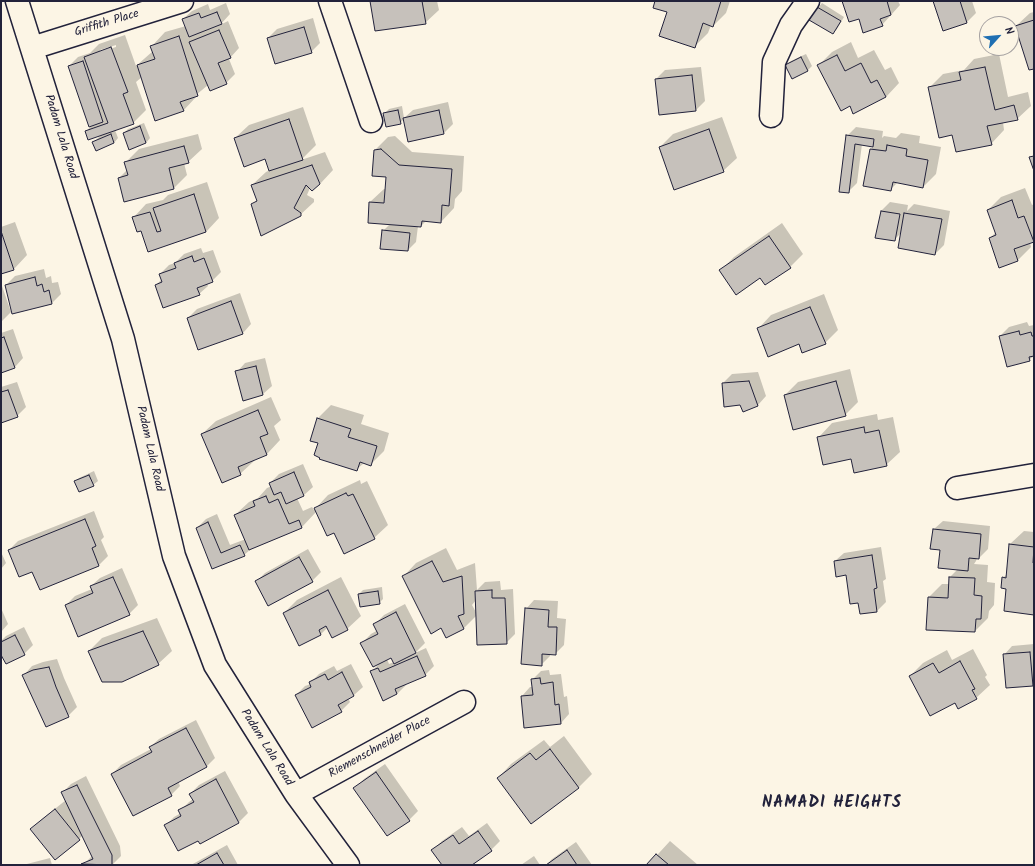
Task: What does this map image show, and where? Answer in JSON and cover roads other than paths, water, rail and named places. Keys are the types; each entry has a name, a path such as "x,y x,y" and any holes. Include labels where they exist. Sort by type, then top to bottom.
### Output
{"street":[{"name":"Padam Lala Road","path":"17,1 124,340 174,556 214,665 296,794 348,865"},
{"name":"Griffith Place","path":"32,48 182,1"},
{"path":"330,1 371,121"},
{"path":"771,116 774,62 791,25 808,1"},
{"path":"957,488 1034,475"},
{"name":"Riemenschneider Place","path":"296,794 464,702"}],"district":[{"name":"NAMADI HEIGHTS","path":"832,804"}]}
